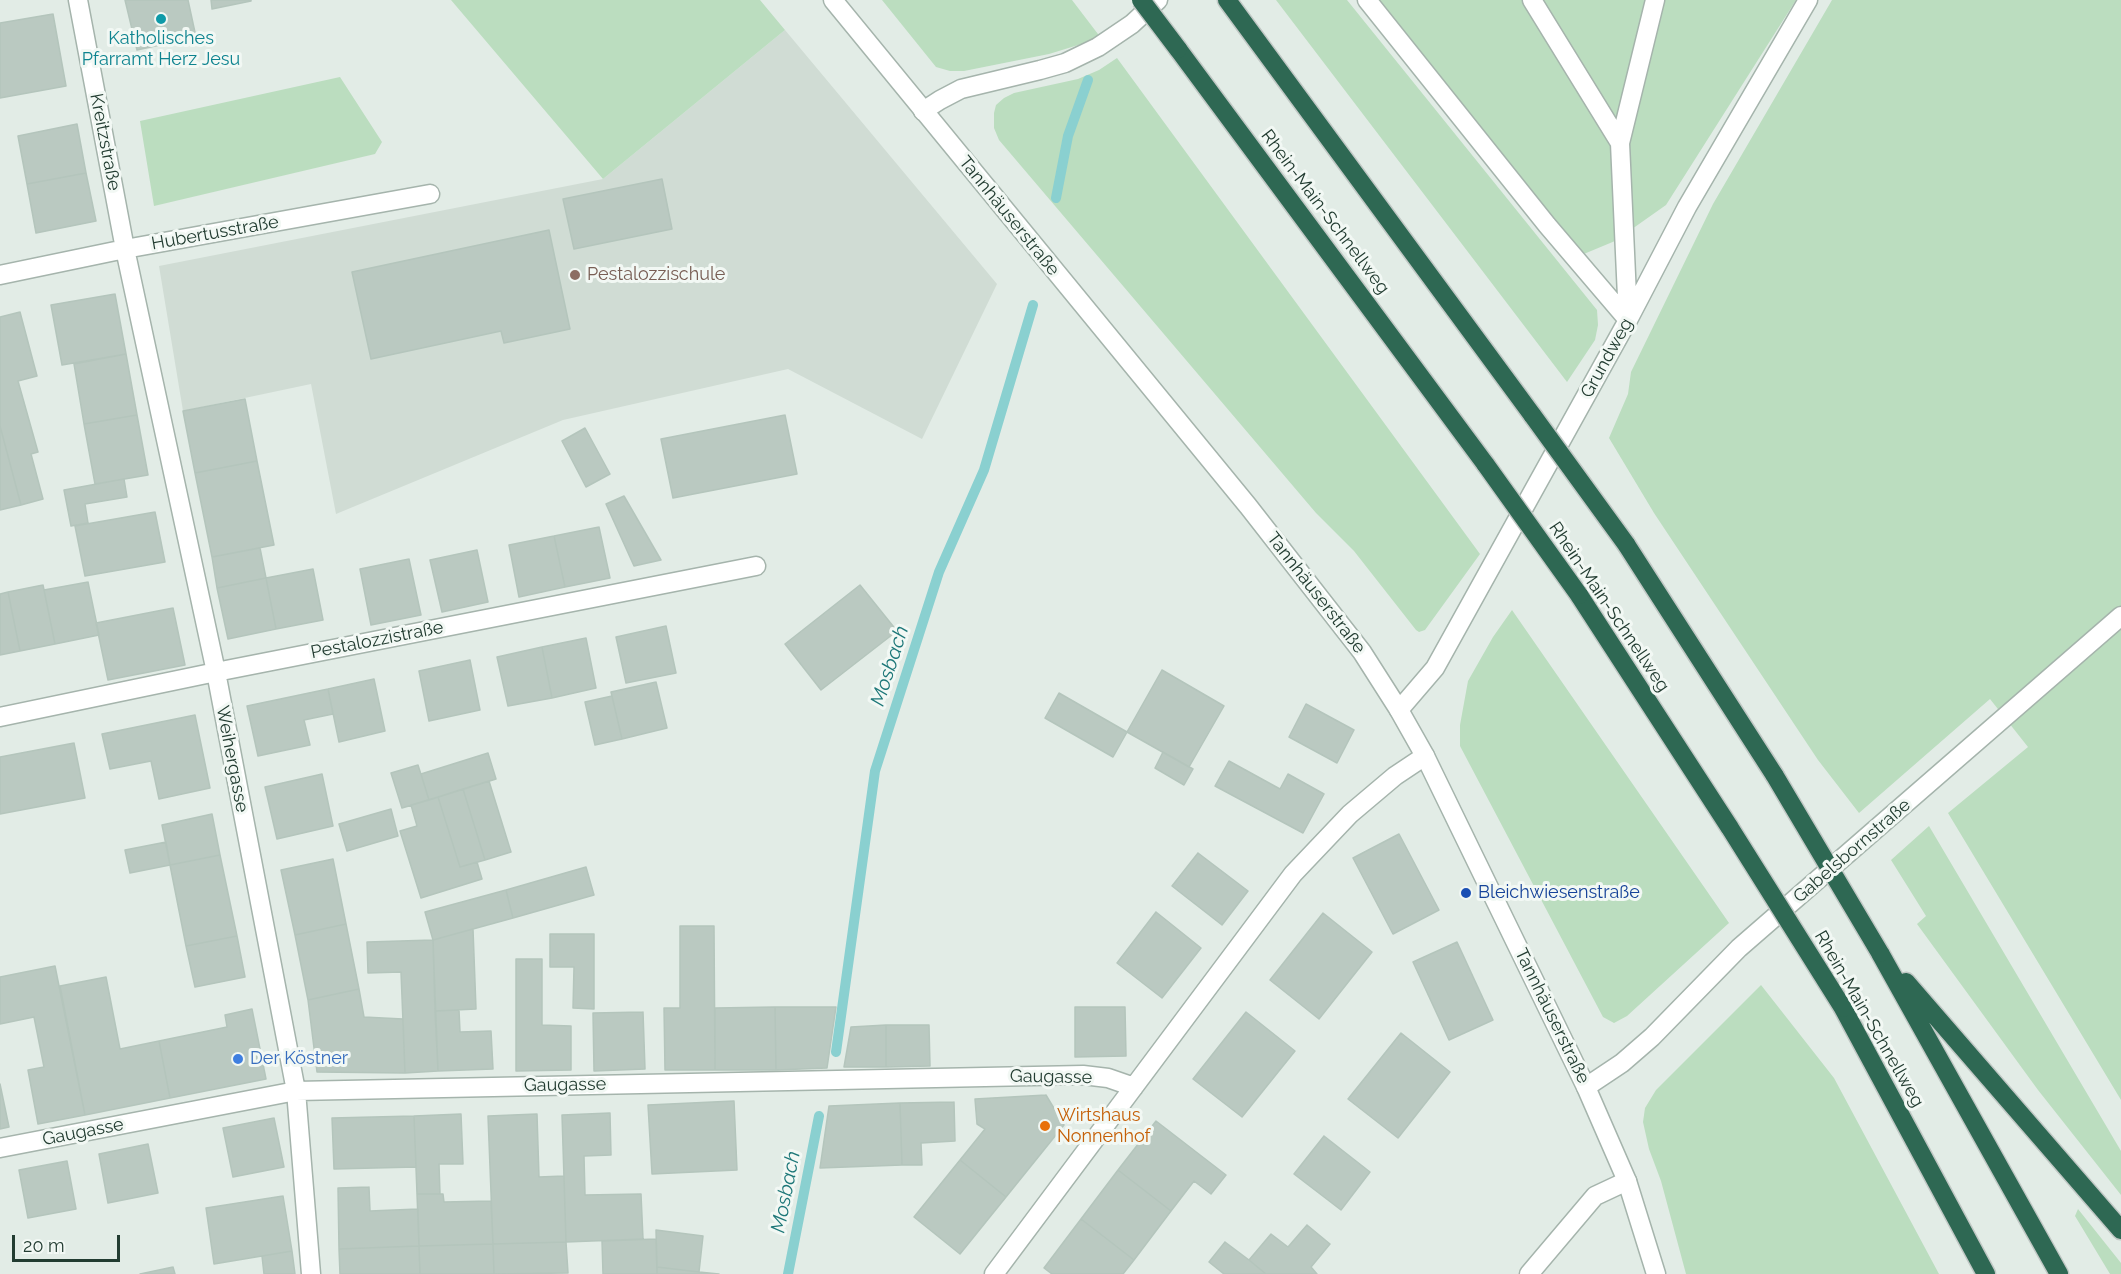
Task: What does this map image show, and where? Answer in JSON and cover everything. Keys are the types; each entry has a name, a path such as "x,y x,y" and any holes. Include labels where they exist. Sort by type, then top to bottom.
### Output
{"highway":[{"name":"Rhein-Main-Schnellweg","path":"1141,0 1486,465 1579,595 1843,1008 1986,1274"},
{"path":"1227,0 1626,544 1775,776 1880,953 2060,1274"},
{"path":"1880,953 2121,1230"}],"street":[{"name":"Kreitzstraße","path":"78,0 125,249"},
{"name":"Tannhäuserstraße","path":"833,0 1248,506 1362,652 1425,756 1586,1087 1627,1181 1656,1274"},
{"path":"923,111 961,89 1065,63 1098,47 1132,24 1158,0"},
{"path":"1367,0 1547,225 1628,320"},
{"path":"1532,0 1620,143"},
{"path":"1628,320 1620,143 1655,0"},
{"name":"Grundweg","path":"1399,710 1435,668 1628,320 1687,207 1808,0"},
{"name":"Hubertusstraße","path":"0,275 125,249 430,194"},
{"name":"Weihergasse","path":"125,249 216,672 296,1091 312,1274"},
{"name":"Pestalozzistraße","path":"0,717 216,672 756,566"},
{"name":"Gabelsbornstraße","path":"1586,1087 1622,1063 1652,1037 1739,948 2121,616"},
{"path":"994,1274 1293,874 1350,814 1395,776 1425,756"},
{"name":"Gaugasse","path":"0,1148 296,1091 1083,1075 1108,1078 1134,1087"},
{"path":"1529,1274 1595,1196 1627,1181"}],"shaded area":[{"name":"Pestalozzischule","path":"785,30 997,284 922,439 788,369 563,420 336,514 311,384 183,411 159,266 603,179"}],"green space":[{"path":"451,0 760,0 785,30 603,179"},
{"path":"882,0 1072,0 1101,38 1049,54 964,71 950,71 936,67"},
{"path":"1276,0 1347,0 1597,310 1598,325 1595,340 1567,382"},
{"path":"1378,0 1796,0 1666,205 1615,241 1579,256"},
{"path":"1832,0 2121,0 2121,1100 1948,813 2028,747 1990,699 1859,813 1818,760 1654,513 1609,438 1628,394 1631,372 1713,204"},
{"path":"1117,58 1480,554 1425,630 1419,632 1416,630 1354,551 1316,513 999,140 994,128 994,113 996,105 1004,98 1014,93 1078,79 1099,70"},
{"path":"340,77 382,142 375,154 154,206 140,121"},
{"path":"1512,610 1729,923 1627,1016 1614,1023 1603,1017 1460,746 1460,725 1468,681 1493,637"},
{"path":"1929,826 2121,1151 2121,1195 2038,1090 1917,924 1926,916 1891,860"},
{"path":"1761,985 1834,1078 1939,1274 1686,1274 1661,1181 1649,1149 1643,1122 1645,1108 1656,1090"},
{"path":"2078,1209 2121,1263 2121,1274 2110,1274 2075,1216"}],"building":[{"name":"Katholisches Pfarramt Herz Jesu","path":"125,0 188,0 196,37 137,50"},
{"path":"211,0 251,0 251,1 212,9"},
{"path":"53,14 66,86 0,98 0,23"},
{"path":"77,124 86,173 27,184 18,136"},
{"path":"86,173 96,221 36,233 27,184"},
{"path":"662,179 672,229 574,249 563,199"},
{"path":"549,230 570,329 504,343 501,331 371,359 352,272"},
{"path":"115,294 126,354 62,365 51,305"},
{"path":"20,312 37,376 18,381 38,452 31,454 43,499 21,505 0,426 0,317"},
{"path":"126,354 137,415 84,424 74,364"},
{"path":"245,399 257,461 195,473 183,411"},
{"path":"137,415 148,475 95,484 84,424"},
{"path":"785,415 797,474 673,498 661,439"},
{"path":"0,426 21,505 0,510"},
{"path":"585,428 610,474 586,487 562,441"},
{"path":"257,461 274,545 212,557 195,473"},
{"path":"124,479 127,497 85,504 88,523 71,526 64,490"},
{"path":"624,496 661,560 634,566 606,504"},
{"path":"155,512 165,562 85,576 75,526"},
{"path":"599,527 610,578 565,587 554,536"},
{"path":"554,536 565,587 519,597 509,545"},
{"path":"260,548 266,578 217,588 212,557"},
{"path":"477,550 488,602 442,612 430,560"},
{"path":"409,559 421,615 371,625 360,569"},
{"path":"313,569 323,620 276,629 266,578"},
{"path":"266,578 276,629 228,639 217,588"},
{"path":"88,582 99,635 55,644 44,590"},
{"path":"43,585 55,644 20,651 8,592"},
{"path":"860,585 897,631 821,690 785,644"},
{"path":"8,592 20,651 0,655 0,594"},
{"path":"173,608 185,665 108,680 96,623"},
{"path":"666,626 676,673 626,683 616,637"},
{"path":"586,638 596,688 552,698 542,647"},
{"path":"542,647 552,698 508,706 497,657"},
{"path":"470,660 480,710 429,721 419,671"},
{"path":"1162,670 1224,706 1189,767 1127,732"},
{"path":"374,679 385,731 339,742 328,689"},
{"path":"656,682 667,728 622,739 611,692"},
{"path":"328,689 333,714 304,720 310,745 258,756 247,706"},
{"path":"1059,693 1127,732 1113,757 1045,718"},
{"path":"612,696 622,739 595,745 585,702"},
{"path":"1306,704 1354,730 1337,763 1289,737"},
{"path":"195,715 210,788 159,799 151,761 110,769 102,734"},
{"path":"74,743 85,798 0,814 0,757"},
{"path":"1163,752 1193,769 1184,785 1155,768"},
{"path":"488,753 496,779 429,800 421,774"},
{"path":"1229,761 1280,789 1288,774 1324,794 1303,833 1215,786"},
{"path":"418,765 429,800 402,808 391,773"},
{"path":"322,774 333,826 277,839 265,787"},
{"path":"489,781 511,852 485,860 463,789"},
{"path":"463,789 485,860 460,867 438,797"},
{"path":"438,797 460,867 477,862 482,879 421,898 400,831 417,826 411,805"},
{"path":"391,809 398,836 347,851 339,824"},
{"path":"212,814 220,855 170,865 162,825"},
{"path":"1399,834 1439,910 1393,934 1353,858"},
{"path":"166,842 170,865 130,873 125,850"},
{"path":"1198,853 1248,891 1222,925 1172,886"},
{"path":"220,855 237,936 186,946 170,865"},
{"path":"333,859 346,924 295,935 281,870"},
{"path":"586,867 594,895 513,918 506,890"},
{"path":"506,890 513,918 433,940 425,912"},
{"path":"1156,912 1201,948 1162,998 1117,963"},
{"path":"1323,913 1372,952 1319,1019 1270,980"},
{"path":"346,924 359,989 308,1000 295,935"},
{"path":"680,926 714,926 715,1070 665,1070 664,1008 680,1008"},
{"path":"473,929 476,1009 435,1011 433,940"},
{"path":"550,934 594,934 594,1009 573,1008 574,967 550,967"},
{"path":"237,936 245,977 195,987 186,946"},
{"path":"433,940 438,1071 405,1073 401,972 368,973 367,942"},
{"path":"1457,942 1493,1020 1449,1040 1413,962"},
{"path":"516,959 542,959 542,1025 571,1026 571,1070 516,1071"},
{"path":"55,966 85,1115 38,1124 28,1070 44,1067 34,1017 0,1024 0,977"},
{"path":"106,977 120,1049 159,1041 170,1098 85,1115 60,986"},
{"path":"359,989 364,1017 403,1019 405,1073 317,1072 308,1000"},
{"path":"775,1007 776,1070 715,1070 715,1008"},
{"path":"775,1007 836,1007 827,1068 776,1070"},
{"path":"1075,1007 1125,1007 1126,1056 1075,1057"},
{"path":"252,1009 266,1079 170,1098 159,1041 227,1027 225,1015"},
{"path":"459,1010 460,1032 491,1031 493,1069 438,1071 435,1011"},
{"path":"643,1012 645,1069 594,1071 593,1013"},
{"path":"1246,1012 1295,1051 1242,1117 1193,1079"},
{"path":"886,1025 886,1067 844,1067 851,1027"},
{"path":"886,1025 929,1025 930,1066 886,1067"},
{"path":"1401,1033 1450,1072 1398,1138 1348,1099"},
{"path":"0,1084 9,1127 0,1129"},
{"path":"1046,1095 1064,1125 1006,1197 960,1160 985,1129 977,1124 975,1099"},
{"path":"734,1101 737,1170 652,1174 648,1105"},
{"path":"954,1102 955,1141 921,1143 922,1165 902,1165 900,1103"},
{"path":"900,1103 902,1165 820,1168 829,1106"},
{"path":"610,1113 611,1155 584,1156 585,1195 641,1194 643,1239 566,1242 562,1115"},
{"path":"461,1114 463,1164 439,1164 440,1194 417,1194 414,1116"},
{"path":"537,1114 539,1177 564,1176 566,1242 493,1244 488,1116"},
{"path":"414,1116 416,1167 334,1169 332,1118"},
{"path":"274,1118 284,1167 233,1177 223,1128"},
{"path":"1156,1121 1226,1175 1211,1194 1194,1181 1171,1211 1118,1170"},
{"path":"1324,1136 1370,1172 1341,1210 1294,1174"},
{"path":"148,1144 158,1193 108,1203 99,1154"},
{"path":"960,1160 1006,1197 960,1254 914,1217"},
{"path":"67,1161 76,1209 28,1218 19,1170"},
{"path":"1118,1170 1171,1211 1134,1260 1081,1219"},
{"path":"369,1187 370,1211 418,1209 419,1246 339,1249 338,1188"},
{"path":"417,1194 443,1194 444,1202 491,1201 493,1244 419,1246"},
{"path":"283,1196 292,1251 214,1264 206,1208"},
{"path":"1081,1219 1134,1260 1123,1274 1052,1274 1044,1268"},
{"path":"1307,1225 1330,1244 1311,1267 1317,1274 1266,1274 1249,1260 1271,1234 1288,1247"},
{"path":"656,1230 703,1236 699,1272 657,1267"},
{"path":"656,1239 657,1274 603,1274 602,1241"},
{"path":"566,1242 568,1273 494,1274 493,1244"},
{"path":"1225,1242 1266,1274 1224,1274 1209,1262"},
{"path":"493,1244 494,1274 420,1274 419,1246"},
{"path":"419,1246 420,1274 340,1274 339,1249"},
{"path":"292,1251 295,1274 264,1274 262,1256"},
{"path":"173,1267 175,1274 140,1274"},
{"path":"657,1267 699,1272 719,1274 657,1274"}],"waterway":[{"name":"Mosbach","path":"1056,198 1068,136 1088,80"},
{"name":"Mosbach","path":"836,1052 875,771 939,572 984,470 1033,305"},
{"name":"Mosbach","path":"788,1274 819,1116"}],"place":[{"name":"Katholisches Pfarramt Herz Jesu","path":"161,19"},
{"name":"Pestalozzischule","path":"575,275"},
{"name":"Bleichwiesenstraße","path":"1466,893"},
{"name":"Der Köstner","path":"238,1059"},
{"name":"Wirtshaus Nonnenhof","path":"1045,1126"}]}
